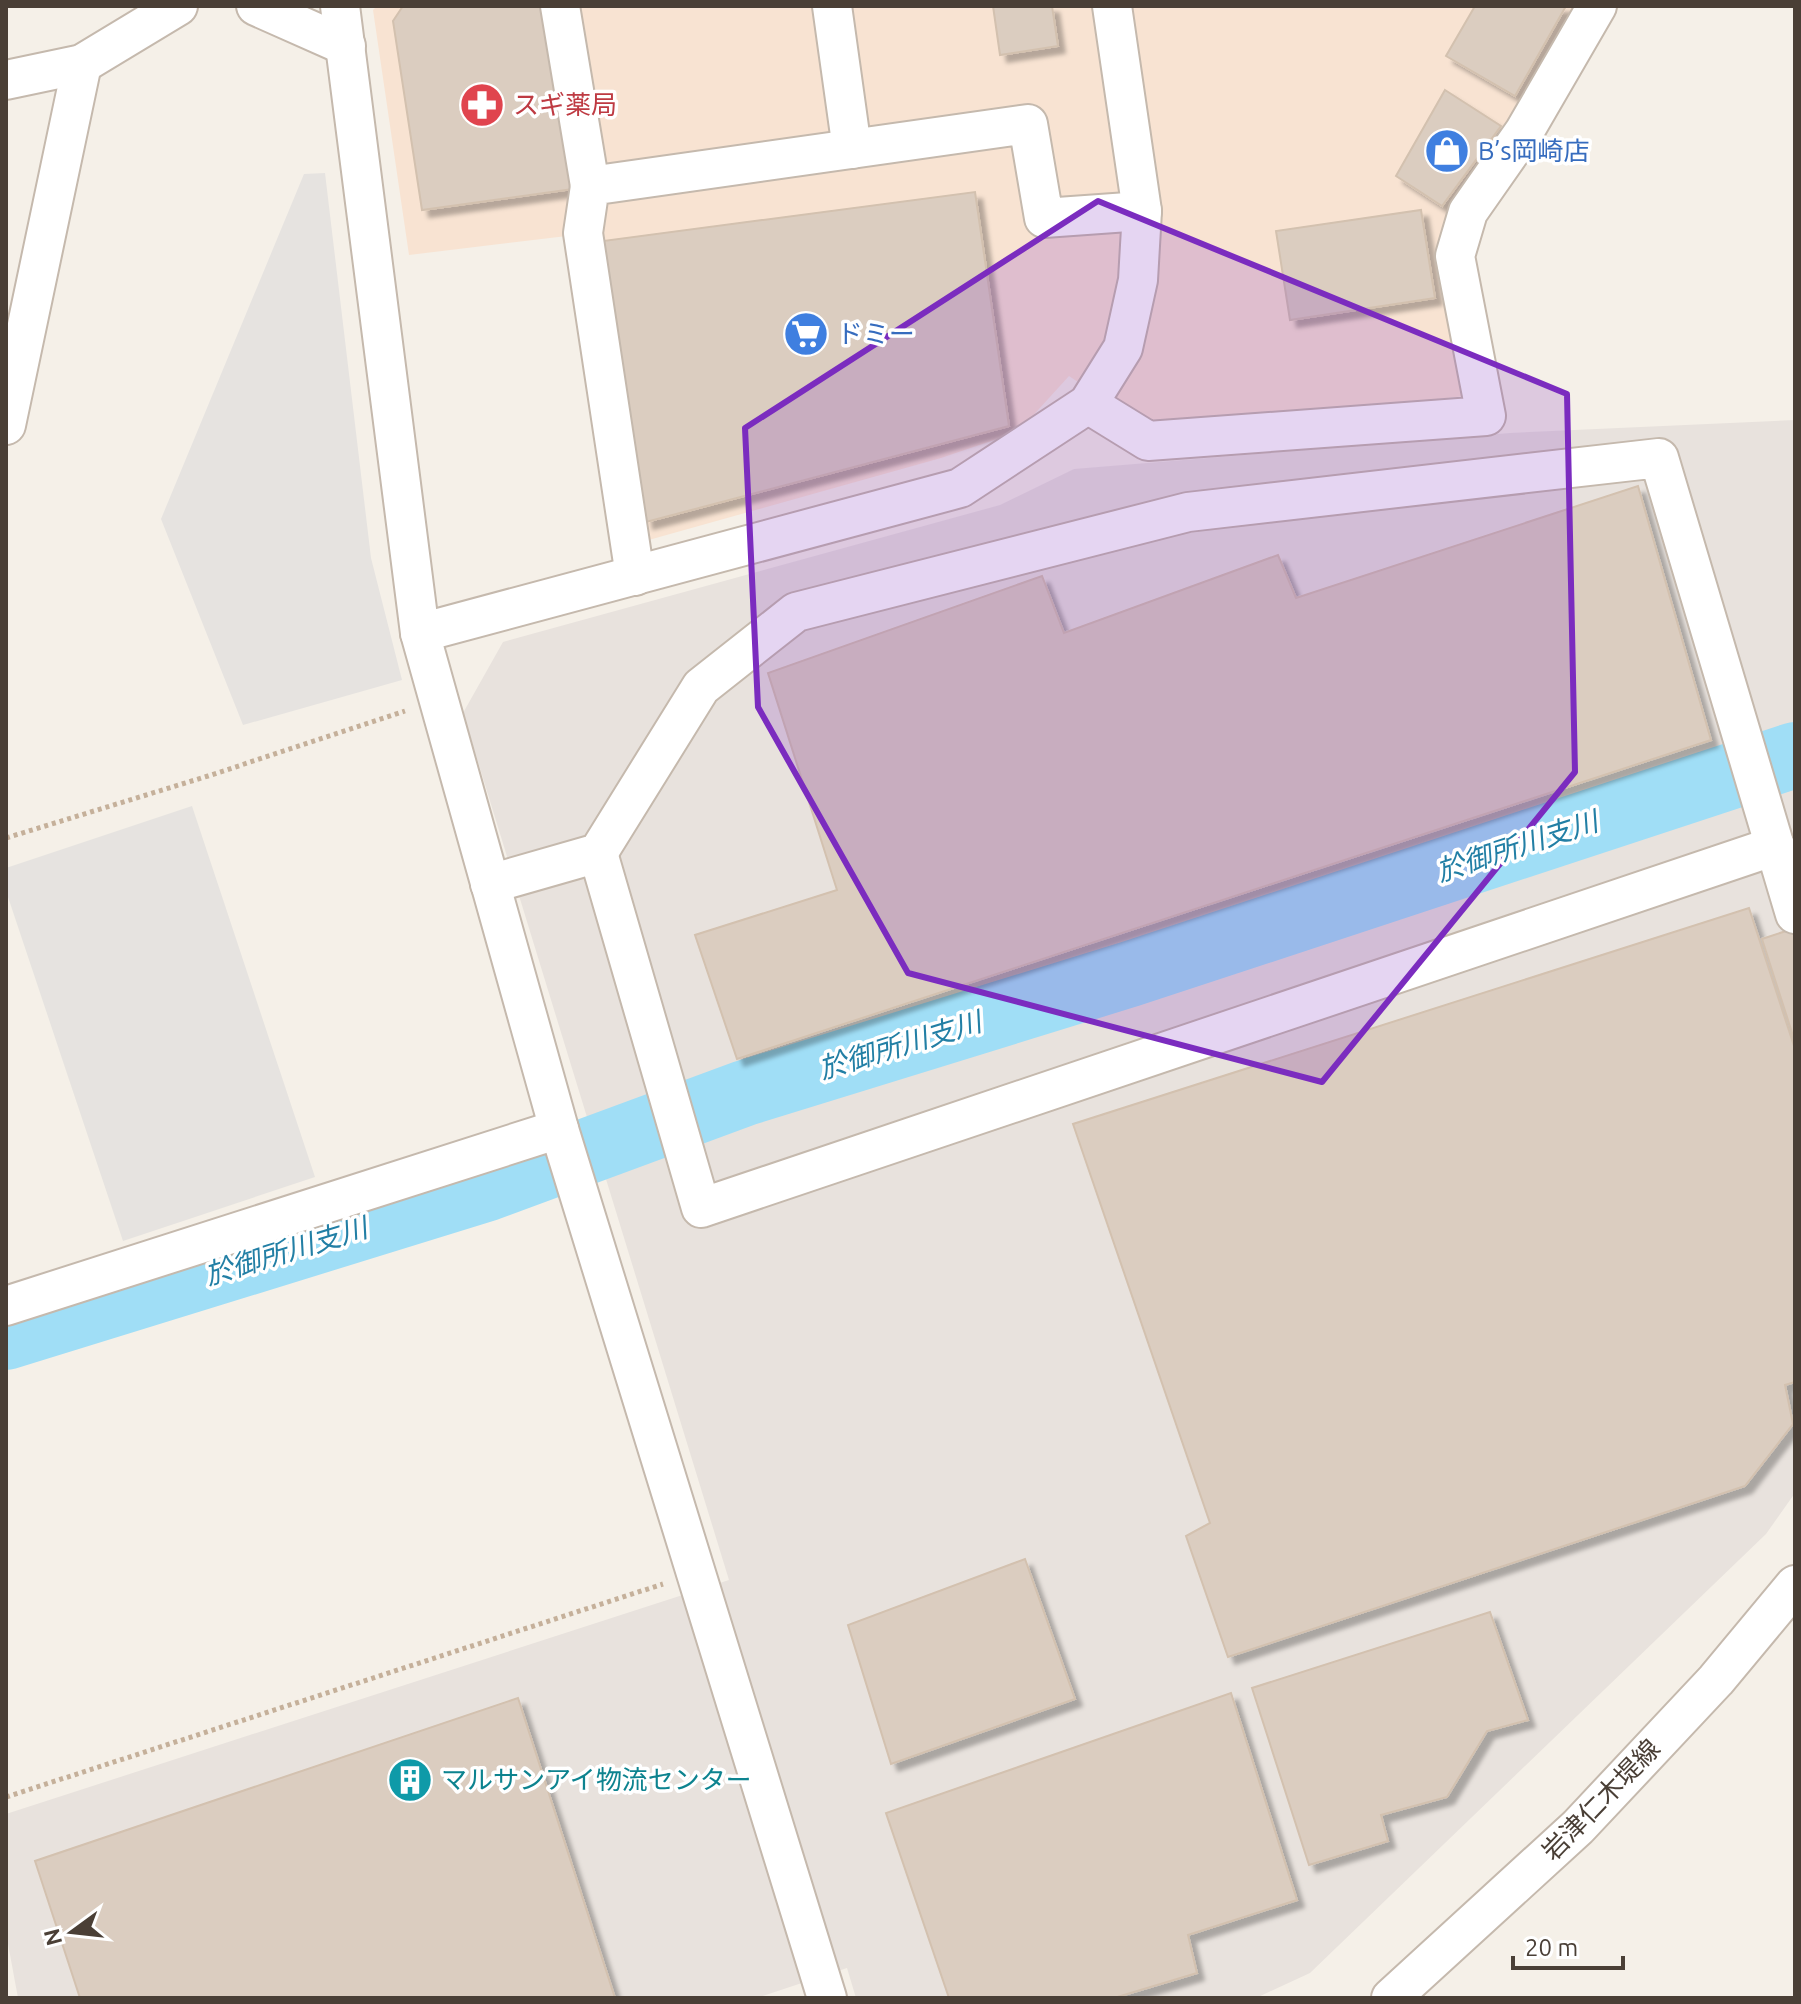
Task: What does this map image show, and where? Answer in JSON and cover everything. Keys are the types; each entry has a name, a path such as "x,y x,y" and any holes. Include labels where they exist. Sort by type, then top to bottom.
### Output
{"street":[{"path":"6,80 82,64 178,6"},
{"path":"256,6 346,46"},
{"path":"340,6 420,633 559,1129 827,1998"},
{"path":"560,6 590,186 583,233 635,576"},
{"path":"832,6 852,149"},
{"path":"420,633 960,488 1088,404 1123,348 1138,280 1142,211 1112,6"},
{"path":"1088,404 1148,441 1486,416 1455,256 1468,212 1524,132 1597,6"},
{"path":"6,425 82,64"},
{"path":"590,186 1028,124 1044,218 1142,211"},
{"path":"490,884 598,853 701,687 796,612 1188,512 1659,458 1795,914"},
{"path":"598,853 701,1208 1775,846"},
{"path":"6,1306 559,1129"},
{"name":"岩津仁木堤線","path":"1391,1998 1578,1827 1716,1680 1795,1585"}],"path":[{"path":"6,838 438,702"},
{"path":"6,1797 696,1573"}],"highlighted area":[{"path":"1098,201 1567,394 1575,772 1322,1082 908,973 758,707 745,428"}],"shaded area":[{"path":"377,6 1585,6 1449,212 1465,396 1151,431 1069,376 1018,432 941,458 638,543 592,233 409,255 373,10"},
{"path":"325,173 371,558 402,680 243,725 161,519 304,174"},
{"path":"1795,420 1795,1493 1766,1534 1310,1973 1256,1998 856,1998 847,1968 757,1998 18,1998 6,1933 6,1814 729,1580 463,713 503,642 1000,505 1074,469 1510,433"},
{"path":"192,806 315,1177 123,1241 6,891 6,868"}],"building":[{"name":"スギ薬局","path":"403,6 542,6 573,189 422,210 393,21"},
{"path":"993,6 1052,6 1058,46 1000,55"},
{"path":"1475,6 1566,6 1515,96 1446,56"},
{"name":"B’s岡崎店","path":"1445,90 1501,126 1442,206 1396,176"},
{"name":"ドミー","path":"975,192 1009,426 646,522 603,241"},
{"path":"1421,210 1435,298 1290,320 1276,231"},
{"path":"1638,486 1711,740 737,1059 695,935 837,890 768,673 1042,576 1064,633 1278,555 1296,598"},
{"path":"1749,908 1795,1049 1795,1382 1785,1385 1793,1424 1745,1486 1228,1657 1186,1536 1210,1523 1073,1124"},
{"path":"1795,928 1795,1042 1762,939"},
{"path":"1025,1559 1075,1699 891,1764 848,1625"},
{"path":"1490,1612 1528,1720 1487,1731 1447,1797 1381,1815 1388,1841 1309,1865 1252,1688"},
{"path":"1231,1693 1297,1900 1188,1935 1197,1973 1114,1998 949,1998 886,1813"},
{"name":"マルサンアイ物流センター","path":"518,1698 615,1998 80,1998 35,1861"}],"waterway":[{"name":"於御所川支川","path":"6,1337 485,1189 745,1093 1130,974 1795,755"}],"place":[{"name":"スギ薬局","path":"482,105"},
{"name":"B’s岡崎店","path":"1447,151"},
{"name":"ドミー","path":"806,334"},
{"name":"マルサンアイ物流センター","path":"410,1780"}]}
